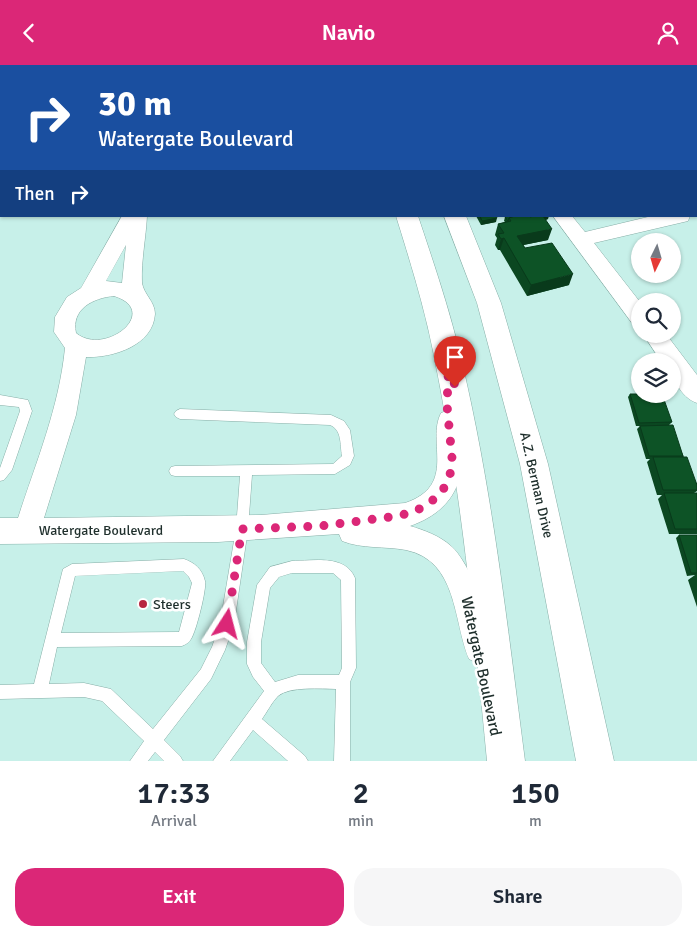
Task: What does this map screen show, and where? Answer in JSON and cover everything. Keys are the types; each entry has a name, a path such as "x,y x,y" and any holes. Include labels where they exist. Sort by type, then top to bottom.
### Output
{"main road":[{"path":"406,217 449,356 473,481 506,761"},
{"name":"A.Z. Berman Drive","path":"455,217 489,303 534,464 595,761"}],"street":[{"path":"90,293 131,217"},
{"path":"66,406 91,370 117,345 138,330 144,320 145,310 142,302 136,295 132,283 138,217"},
{"path":"563,217 631,306"},
{"path":"579,240 677,217"},
{"path":"117,345 90,349 76,345 69,340 64,331 63,321 67,311 76,301 90,293 114,288 136,295"},
{"path":"661,343 697,393"},
{"path":"26,530 66,406 76,359 76,345"},
{"name":"Watergate Boulevard","path":"0,531 242,529 321,526 398,516 416,511 433,500 444,488 450,475 452,458 447,405 449,356"},
{"name":"Watergate Boulevard","path":"321,526 349,532 412,539 441,554 457,573 470,602 501,761"}],"lane":[{"path":"0,400 24,403 26,411 6,470 0,476"},
{"path":"175,471 335,469 346,461 348,456 344,430 340,424 331,420 180,413"},
{"path":"138,761 206,673 218,650 227,624 242,529 246,470"},
{"path":"40,690 52,640 68,574 72,570 184,565 192,569 196,575 199,583 187,633 182,639 52,640"},
{"path":"273,691 254,664 254,642 264,585 275,572 284,568 333,567 342,571 348,578 349,668 343,682 342,761"},
{"path":"221,761 273,691 293,682 343,682"},
{"path":"0,692 84,690 106,694 175,761"},
{"path":"252,720 300,761"}],"building":[{"path":"480,217 497,218 482,221"},
{"path":"544,217 552,229 517,236 525,248 552,243 573,274 531,285 504,238 501,239 498,234 504,233 498,224 511,221 509,218"},
{"path":"633,403 665,403 672,422 639,423"},
{"path":"673,425 683,456 649,456 640,426"},
{"path":"653,457 687,457 697,490 663,490"},
{"path":"664,493 697,493 697,529 675,529"},
{"path":"679,535 697,535 697,573 691,573"}],"place":[{"name":"Steers","path":"143,604"}],"route":[{"path":"227,624 242,529 321,526 398,516 416,511 433,500 444,488 450,475 452,458 447,405 449,356 455,387"}]}
